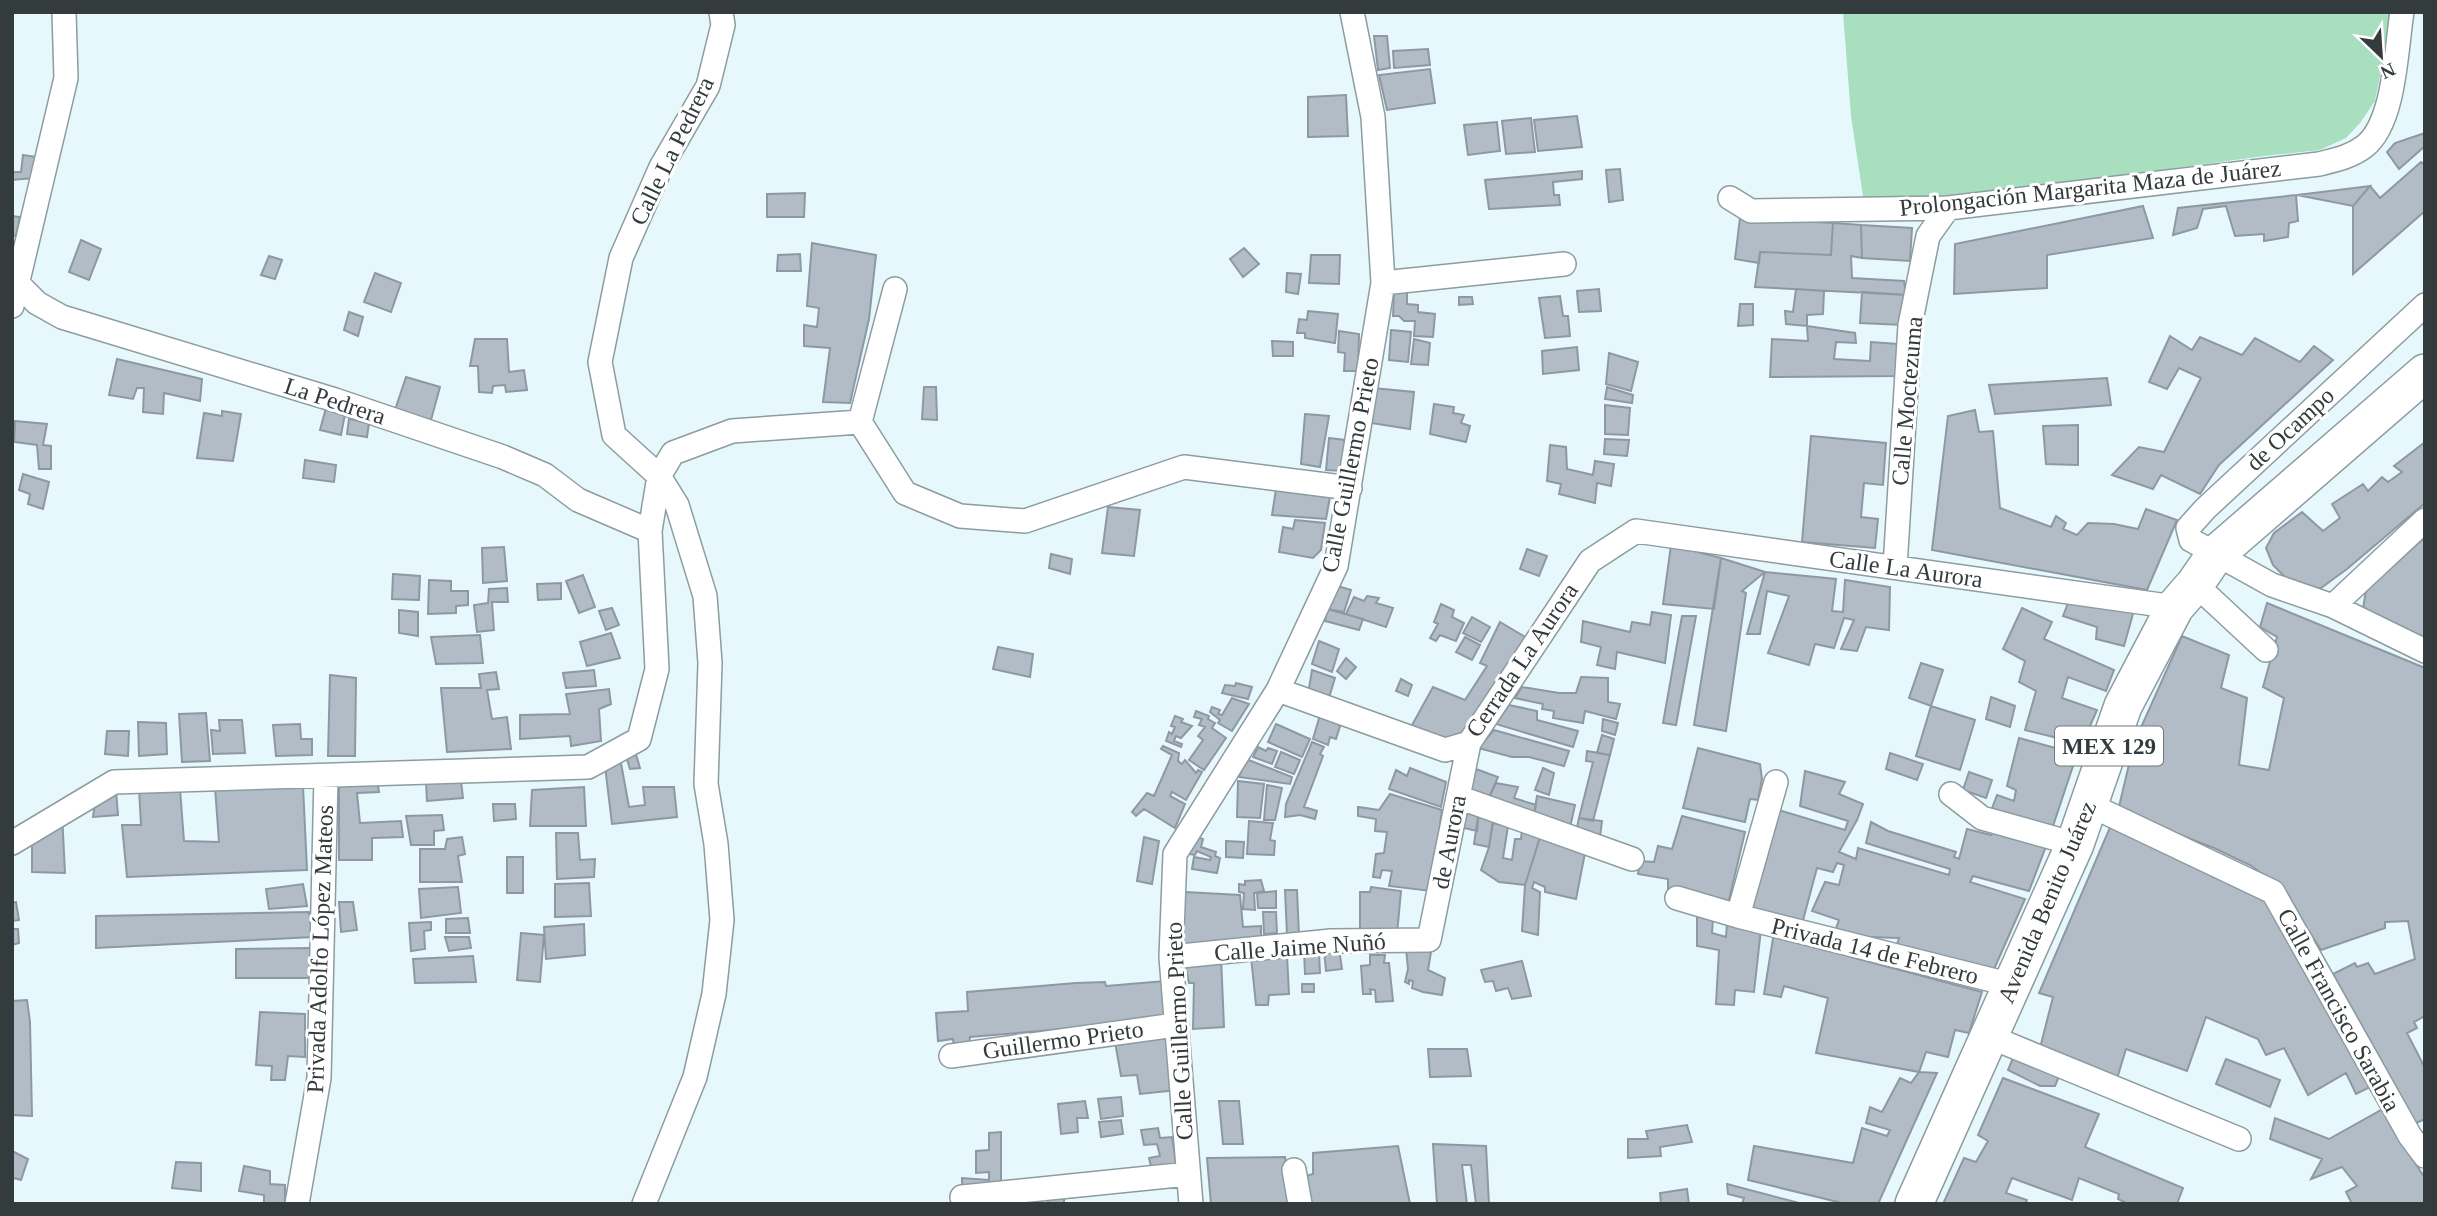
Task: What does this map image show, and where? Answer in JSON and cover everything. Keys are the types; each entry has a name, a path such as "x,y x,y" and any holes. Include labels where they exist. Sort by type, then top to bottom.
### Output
{"main road":[{"name":"Avenida Benito Juárez","path":"1914,1204 2075,844 2123,705 2195,582 2425,373"}],"street":[{"path":"12,306 66,78 64,12"},
{"name":"Calle La Pedrera","path":"644,1204 695,1077 714,995 722,920 716,844 706,784 710,663 705,596 677,505 659,476 614,435 600,362 621,258 661,167 708,86 723,25 721,12"},
{"name":"Calle Guillermo Prieto","path":"1191,1204 1171,957 1175,854 1278,690 1336,566 1383,284 1373,117 1352,12"},
{"name":"Prolongación Margarita Maza de Juárez","path":"1730,198 1751,211 1948,208 2319,164 2348,157 2366,145 2381,125 2390,93 2402,12"},
{"name":"Calle Moctezuma","path":"1895,567 1910,325 1928,236 1948,208"},
{"path":"1383,284 1564,264"},
{"name":"La Pedrera","path":"17,283 37,303 62,317 335,400 503,457 545,475 578,500 650,531"},
{"path":"895,289 860,422 905,493 960,516 1026,521 1184,467 1350,488"},
{"name":"de Ocampo","path":"2195,582 2188,528 2205,509 2425,304"},
{"path":"650,531 659,476 673,453 732,431 860,422"},
{"path":"2333,606 2425,520"},
{"name":"Privada Adolfo López Mateos","path":"12,843 114,782 588,767 639,739 657,669 650,531"},
{"name":"Calle La Aurora","path":"1636,531 1895,567 2195,582"},
{"name":"Cerrada La Aurora","path":"1278,690 1445,750 1469,743 1590,561 1636,531"},
{"path":"2195,582 2272,585 2333,606 2425,651"},
{"path":"2195,582 2266,650"},
{"name":"de Aurora","path":"1429,940 1469,743"},
{"name":"Privada Adolfo López Mateos","path":"297,1204 319,1078 326,776"},
{"name":"Privada 14 de Febrero","path":"1738,916 1776,782"},
{"path":"1951,794 1982,818 2075,844"},
{"path":"1458,797 1632,859"},
{"name":"Calle Francisco Sarabia","path":"2090,804 2273,892 2410,1136 2425,1156"},
{"name":"Privada 14 de Febrero","path":"1677,898 2012,985"},
{"name":"Calle Jaime Nuñó","path":"1171,957 1331,940 1429,940"},
{"name":"Guillermo Prieto","path":"951,1056 1175,1025"},
{"path":"1988,1036 2239,1139"},
{"path":"1294,1170 1300,1204"},
{"name":"Calle Guillermo Prieto","path":"962,1197 1188,1174"}],"green space":[{"path":"1843,12 2389,12 2389,30 2375,101 2346,138 2320,150 2046,186 1864,203 1851,116"}],"building":[{"path":"1374,36 1387,36 1390,68 1378,70"},
{"path":"1428,49 1430,65 1394,68 1393,51"},
{"path":"1430,69 1435,103 1387,110 1379,75"},
{"path":"1346,95 1348,136 1308,137 1308,97"},
{"path":"1577,116 1582,147 1538,151 1534,120"},
{"path":"1531,118 1535,152 1506,154 1502,121"},
{"path":"1497,122 1500,151 1468,155 1464,125"},
{"path":"2425,133 2425,146 2399,169 2387,152 2395,143"},
{"path":"23,155 37,157 34,178 12,180 12,172 21,172"},
{"path":"2421,162 2425,165 2425,211 2353,274 2353,206 2370,186 2380,198"},
{"path":"1620,169 1623,200 1609,202 1606,170"},
{"path":"1582,171 1582,179 1553,182 1554,195 1559,195 1560,205 1489,209 1485,180"},
{"path":"2370,186 2353,206 2297,195"},
{"path":"805,193 804,217 767,217 767,194"},
{"path":"2296,195 2298,221 2289,223 2288,237 2264,241 2264,234 2235,236 2226,206 2203,209 2197,228 2173,235 2178,208"},
{"path":"2143,206 2153,238 2047,255 2047,288 1954,294 1955,244"},
{"path":"12,216 20,217 16,236 12,235"},
{"path":"1740,218 1833,223 1831,255 1760,252 1759,263 1735,259"},
{"path":"1833,223 1861,225 1862,258 1851,256 1852,278 1904,281 1906,295 1755,287 1760,252 1831,255"},
{"path":"1861,225 1912,228 1910,261 1862,258"},
{"path":"81,240 101,249 89,280 69,272"},
{"path":"812,243 876,255 869,319 850,403 823,402 830,348 804,346 804,325 817,327 819,308 807,306"},
{"path":"1244,248 1259,264 1243,277 1230,259"},
{"path":"800,254 801,271 777,271 778,255"},
{"path":"1311,255 1340,255 1339,284 1309,283"},
{"path":"269,256 282,260 275,279 261,275"},
{"path":"375,273 401,283 391,312 364,302"},
{"path":"1287,273 1301,274 1298,294 1286,292"},
{"path":"1599,289 1601,311 1579,312 1577,291"},
{"path":"1796,289 1824,291 1823,314 1807,315 1807,326 1786,324 1785,311 1793,312"},
{"path":"1394,292 1407,292 1407,304 1418,305 1418,312 1435,314 1433,337 1414,336 1415,321 1404,321 1399,316 1393,316"},
{"path":"1862,292 1906,295 1904,325 1860,323"},
{"path":"1560,296 1563,316 1568,316 1570,336 1545,338 1539,298"},
{"path":"1459,297 1472,297 1473,304 1459,305"},
{"path":"1740,304 1753,304 1753,325 1738,326"},
{"path":"1308,311 1338,314 1335,343 1305,338 1305,333 1297,333 1299,319 1307,320"},
{"path":"349,312 363,317 358,336 344,330"},
{"path":"1807,326 1855,333 1856,343 1836,342 1834,359 1870,361 1871,342 1898,344 1898,376 1770,377 1772,339 1808,341"},
{"path":"1391,330 1411,332 1408,362 1389,360"},
{"path":"1339,331 1359,334 1358,371 1344,371 1345,353 1338,352"},
{"path":"2170,336 2192,350 2200,337 2242,355 2255,338 2300,362 2314,346 2333,360 2219,465 2200,494 2161,475 2153,489 2112,475 2139,447 2164,452 2201,378 2179,368 2167,389 2149,382"},
{"path":"475,339 507,339 509,372 524,370 527,390 506,392 505,385 493,386 492,393 479,392 478,366 470,366"},
{"path":"1414,339 1430,343 1428,365 1411,364"},
{"path":"1272,341 1293,342 1293,356 1273,356"},
{"path":"1577,347 1579,370 1543,374 1542,351"},
{"path":"1609,353 1638,362 1631,391 1606,384"},
{"path":"117,359 202,379 200,401 164,393 163,414 143,412 144,388 137,388 133,399 109,395"},
{"path":"406,377 440,387 431,420 395,410"},
{"path":"2107,378 2111,405 1995,414 1989,385"},
{"path":"924,387 936,387 937,420 922,419"},
{"path":"1607,387 1633,395 1632,403 1605,399"},
{"path":"1373,388 1414,392 1410,429 1371,423"},
{"path":"1434,404 1454,407 1453,413 1464,415 1461,423 1470,426 1466,442 1430,434"},
{"path":"1605,405 1630,408 1628,435 1605,434"},
{"path":"326,408 345,414 341,435 320,430"},
{"path":"1975,410 1979,432 1993,431 2000,508 2051,527 2056,516 2066,523 2063,529 2077,535 2088,523 2114,524 2138,529 2146,509 2177,520 2147,590 1932,550 1948,416"},
{"path":"222,411 241,414 233,461 197,458 204,413 222,416"},
{"path":"1305,414 1329,416 1320,467 1301,464"},
{"path":"349,419 369,423 367,437 347,434"},
{"path":"15,421 47,424 43,445 51,446 51,469 39,469 37,445 14,442"},
{"path":"2078,425 2078,465 2046,464 2043,426"},
{"path":"1811,436 1886,443 1883,485 1864,483 1861,517 1878,519 1875,548 1802,542"},
{"path":"1329,438 1345,440 1343,471 1326,470"},
{"path":"1605,439 1629,440 1627,456 1604,454"},
{"path":"2425,442 2425,503 2347,569 2321,588 2307,589 2287,579 2273,565 2266,548 2274,533 2302,512 2323,531 2340,518 2332,504 2363,484 2368,491 2382,477 2388,482 2402,472 2394,466"},
{"path":"1550,445 1566,447 1567,469 1593,475 1595,461 1614,464 1611,486 1597,483 1595,503 1559,494 1561,484 1547,481"},
{"path":"305,460 336,465 334,482 303,478"},
{"path":"23,474 49,482 43,509 28,504 30,494 19,490"},
{"path":"1277,483 1331,491 1326,519 1272,515"},
{"path":"1108,507 1140,510 1134,556 1102,553"},
{"path":"1295,520 1325,523 1321,550 1313,558 1279,552 1283,527 1293,529"},
{"path":"2425,537 2425,644 2362,615 2366,590"},
{"path":"1671,545 1721,558 1714,609 1663,604"},
{"path":"504,547 507,581 483,583 482,548"},
{"path":"1527,549 1547,556 1539,576 1520,569"},
{"path":"1051,554 1072,559 1070,574 1049,568"},
{"path":"1721,558 1765,572 1742,591 1746,593 1726,731 1694,725"},
{"path":"1765,572 1836,579 1832,611 1843,612 1845,580 1890,587 1889,630 1866,627 1857,651 1841,649 1854,620 1844,618 1834,648 1815,644 1809,665 1768,653 1789,596 1767,591 1760,634 1747,634"},
{"path":"393,574 420,576 419,600 392,599"},
{"path":"583,575 595,607 579,613 566,581"},
{"path":"429,580 451,581 451,591 468,591 468,605 456,606 456,613 428,614"},
{"path":"561,583 561,599 538,600 537,584"},
{"path":"1334,585 1351,590 1344,612 1327,609"},
{"path":"507,588 508,602 492,602 494,630 477,632 474,605 488,603 489,589"},
{"path":"1367,596 1379,598 1376,603 1393,608 1386,627 1346,614 1354,597 1364,601"},
{"path":"2068,603 2134,610 2124,646 2096,639 2097,627 2063,616"},
{"path":"2267,603 2425,668 2425,1016 2414,1022 2417,1028 2407,1033 2425,1068 2425,1119 2416,1123 2333,974 2355,963 2357,967 2368,963 2375,974 2415,959 2408,921 2385,922 2385,928 2321,950 2284,892 2252,866 2214,848 2118,811 2134,743 2182,636 2229,655 2221,688 2247,698 2239,765 2269,770 2284,698 2263,687 2277,637 2260,627"},
{"path":"1441,604 1454,610 1452,617 1464,623 1456,641 1440,635 1436,641 1430,638 1438,624 1434,622"},
{"path":"612,608 619,625 606,630 599,611"},
{"path":"2022,608 2052,622 2044,639 2114,670 2106,691 2068,677 2062,698 2097,710 2082,744 2025,730 2036,691 2019,682 2025,661 2003,649"},
{"path":"1327,609 1363,619 1359,630 1325,621"},
{"path":"399,610 418,612 418,636 399,633"},
{"path":"1652,612 1671,615 1665,663 1617,652 1615,669 1597,665 1601,647 1581,642 1583,621 1630,632 1632,622 1650,625"},
{"path":"1682,616 1696,616 1676,725 1663,723"},
{"path":"1472,617 1490,627 1481,642 1463,633"},
{"path":"1500,622 1527,638 1466,733 1446,740 1411,727 1433,687 1465,700 1487,666 1480,663"},
{"path":"611,633 620,658 587,666 580,642"},
{"path":"480,635 483,663 436,664 431,637"},
{"path":"1465,637 1480,645 1472,660 1456,652"},
{"path":"1319,641 1339,649 1332,672 1312,664"},
{"path":"998,647 1033,654 1030,677 993,669"},
{"path":"1346,658 1356,667 1346,679 1337,671"},
{"path":"1921,663 1943,670 1931,706 1909,698"},
{"path":"594,670 596,686 566,688 563,673"},
{"path":"1312,670 1335,678 1328,701 1308,694"},
{"path":"496,672 499,689 487,690 492,719 507,717 511,749 447,752 441,688 481,688 479,674"},
{"path":"330,675 356,678 355,756 328,756"},
{"path":"1581,677 1608,678 1608,702 1620,704 1616,719 1585,711 1583,723 1553,718 1554,711 1542,709 1543,704 1515,698 1522,687 1576,693"},
{"path":"1401,679 1412,685 1408,696 1396,691"},
{"path":"1236,683 1252,687 1248,699 1222,693 1225,685 1235,686"},
{"path":"609,689 611,704 599,709 601,741 571,746 570,736 520,739 520,715 570,714 566,694"},
{"path":"1991,697 2015,706 2010,727 1986,719"},
{"path":"1232,698 1249,704 1232,731 1218,723 1220,720 1210,712 1212,707 1220,710 1218,714 1222,715"},
{"path":"1509,705 1537,711 1537,720 1578,731 1573,747 1496,724"},
{"path":"1931,706 1975,720 1960,770 1916,756"},
{"path":"1196,711 1209,716 1208,719 1215,723 1212,728 1226,738 1204,770 1189,760 1203,740 1198,736 1205,727 1199,725 1202,719 1194,717"},
{"path":"206,713 210,761 182,762 179,714"},
{"path":"1320,715 1341,723 1336,739 1330,737 1328,745 1313,739"},
{"path":"1175,716 1183,719 1181,722 1192,726 1181,738 1176,736 1174,741 1182,744 1181,747 1166,741 1169,732 1172,734 1175,727 1171,726"},
{"path":"1603,719 1618,723 1615,735 1602,731"},
{"path":"219,720 242,720 245,753 213,754 211,730 220,731"},
{"path":"138,722 166,723 167,754 139,756"},
{"path":"300,724 301,739 312,739 312,755 276,756 273,725"},
{"path":"1276,724 1310,739 1302,757 1268,742"},
{"path":"1494,730 1569,751 1564,766 1478,748"},
{"path":"107,731 129,731 128,756 105,754"},
{"path":"1602,735 1614,739 1610,755 1597,753"},
{"path":"2019,738 2077,754 2052,829 1991,811 1997,795 2014,801 2016,790 2007,786"},
{"path":"1312,742 1324,747 1304,807 1317,811 1315,819 1300,815 1285,817 1286,804"},
{"path":"1163,746 1179,753 1178,761 1182,764 1185,760 1196,773 1198,770 1202,772 1186,800 1172,792 1170,796 1185,804 1175,828 1144,809 1136,816 1132,812 1147,793 1154,796 1172,755 1161,749"},
{"path":"1258,747 1266,751 1268,748 1277,751 1272,764 1253,757"},
{"path":"1698,748 1760,764 1762,779 1758,800 1750,799 1745,822 1683,808"},
{"path":"635,751 640,768 630,769 625,753"},
{"path":"1587,751 1610,755 1593,821 1579,818 1593,762 1586,761"},
{"path":"1281,752 1300,760 1294,774 1275,767"},
{"path":"1890,753 1923,764 1917,780 1886,769"},
{"path":"1246,759 1292,777 1290,784 1239,777"},
{"path":"621,763 629,807 645,805 643,787 674,787 677,817 612,824 605,766"},
{"path":"1410,768 1446,782 1441,807 1389,789 1396,770 1407,776"},
{"path":"1543,768 1554,773 1549,795 1535,790"},
{"path":"1476,769 1498,777 1487,802 1466,794"},
{"path":"1805,771 1845,782 1839,794 1863,804 1839,852 1856,859 1858,848 1949,875 1950,869 1866,843 1871,822 1888,831 1956,852 1954,857 1959,859 1967,829 1991,835 1996,827 2046,846 2029,891 1973,876 1970,882 2025,899 1991,976 1895,951 1899,938 1833,936 1839,920 1812,911 1825,882 1839,885 1844,865 1837,863 1833,872 1817,868 1802,924 1747,908 1772,808 1845,830 1848,821 1800,806"},
{"path":"1969,772 1992,780 1986,798 1963,790"},
{"path":"377,778 379,792 357,793 360,823 401,821 403,837 372,838 372,860 339,860 339,780"},
{"path":"426,781 461,781 463,798 427,801"},
{"path":"1238,781 1264,784 1260,818 1237,817"},
{"path":"1496,783 1518,787 1514,798 1536,805 1533,820 1487,802"},
{"path":"1267,785 1282,788 1275,820 1264,820"},
{"path":"303,786 307,870 127,877 122,825 141,825 139,788 180,789 184,841 219,842 215,787"},
{"path":"584,787 586,826 530,826 532,790"},
{"path":"116,790 118,815 93,817 96,795"},
{"path":"1390,794 1442,810 1431,891 1389,886 1392,871 1382,870 1380,878 1373,877 1376,854 1384,853 1387,832 1375,831 1376,819 1358,816 1358,807 1379,810"},
{"path":"1537,796 1575,805 1569,832 1533,820"},
{"path":"493,804 515,804 516,819 494,821"},
{"path":"1465,806 1479,810 1477,831 1460,827"},
{"path":"1479,810 1494,813 1489,847 1474,844"},
{"path":"62,813 65,873 32,872 32,835"},
{"path":"442,815 444,830 434,831 434,845 411,845 406,816"},
{"path":"1682,816 1745,832 1728,904 1668,889 1668,879 1638,874 1640,861 1654,862 1658,846 1672,849"},
{"path":"1579,818 1602,821 1600,837 1576,832"},
{"path":"1249,821 1273,823 1270,840 1275,841 1274,855 1247,854"},
{"path":"1493,823 1508,826 1503,858 1512,860 1515,839 1521,839 1522,829 1541,834 1525,885 1499,882 1481,870"},
{"path":"2111,825 2273,902 2372,1086 2356,1094 2346,1073 2308,1095 2284,1048 2266,1055 2258,1039 2206,1017 2187,1071 2126,1049 2116,1082 2040,1048 2053,997 2039,993"},
{"path":"556,833 578,833 580,860 595,859 594,877 557,879"},
{"path":"1541,834 1586,848 1576,899 1545,892 1545,887 1534,882 1532,888 1540,892 1538,935 1522,931 1525,885"},
{"path":"1195,836 1203,839 1201,847 1216,852 1215,856 1220,858 1217,873 1192,869 1194,857 1210,860 1211,857 1197,851 1195,855 1189,854"},
{"path":"462,837 465,854 458,856 462,882 420,882 420,849 445,849 447,839"},
{"path":"1144,837 1159,841 1152,884 1137,881"},
{"path":"1226,841 1244,842 1243,858 1226,857"},
{"path":"507,857 523,857 523,893 507,893"},
{"path":"1261,880 1264,891 1254,893 1255,910 1243,909 1244,893 1239,892 1239,884"},
{"path":"589,883 591,916 555,917 555,884"},
{"path":"303,884 307,906 269,909 266,889"},
{"path":"458,887 461,913 421,918 419,889"},
{"path":"1371,887 1401,891 1397,934 1360,933 1360,892 1370,892"},
{"path":"1285,890 1297,890 1299,935 1287,935"},
{"path":"1276,891 1276,908 1258,908 1257,893"},
{"path":"1185,892 1240,895 1243,927 1261,926 1261,943 1182,948"},
{"path":"16,902 19,920 12,921 12,903"},
{"path":"339,902 353,902 357,930 341,932"},
{"path":"309,912 313,937 96,948 96,916"},
{"path":"1263,912 1276,912 1277,933 1264,934"},
{"path":"1697,915 1713,919 1712,933 1726,937 1727,923 1761,929 1754,992 1735,990 1734,1005 1716,1004 1719,950 1697,946"},
{"path":"468,918 470,933 446,933 446,919"},
{"path":"431,922 431,930 424,931 425,949 411,951 409,923"},
{"path":"584,924 585,955 546,959 544,927"},
{"path":"12,929 18,929 19,943 12,945"},
{"path":"1774,932 1855,958 1982,992 1969,1033 1955,1030 1948,1057 1926,1052 1919,1072 1816,1053 1828,998 1784,986 1781,997 1764,994"},
{"path":"521,933 544,935 540,982 517,980"},
{"path":"445,937 469,937 471,948 449,951"},
{"path":"310,948 313,978 236,978 236,949"},
{"path":"1339,949 1342,969 1326,971 1324,950"},
{"path":"1406,949 1431,952 1428,970 1445,978 1442,995 1412,988 1413,981 1409,980 1409,984 1405,982 1408,969"},
{"path":"1304,952 1319,952 1320,973 1305,974"},
{"path":"1287,955 1289,994 1269,995 1268,1005 1256,1005 1251,957"},
{"path":"1370,955 1385,955 1384,963 1389,963 1393,1001 1376,1002 1375,990 1370,989 1371,994 1363,994 1361,966 1370,965"},
{"path":"473,956 476,982 415,983 413,959"},
{"path":"1221,957 1224,1027 1193,1029 1194,983 1189,983 1184,959"},
{"path":"1522,961 1531,996 1512,999 1508,988 1496,991 1493,981 1485,982 1481,970"},
{"path":"1165,981 1169,1020 970,1037 969,1047 954,1048 953,1039 938,1041 936,1013 968,1011 967,992 1076,983 1105,982 1106,986"},
{"path":"1302,984 1314,984 1314,992 1302,992"},
{"path":"27,1000 32,1116 12,1115 12,1001"},
{"path":"260,1012 305,1014 305,1057 288,1056 285,1080 271,1080 272,1066 256,1065"},
{"path":"1165,1034 1177,1090 1140,1094 1137,1075 1121,1076 1115,1042"},
{"path":"1428,1049 1467,1049 1471,1076 1430,1077"},
{"path":"2015,1053 2060,1074 2055,1086 2040,1086 2008,1070"},
{"path":"2226,1059 2280,1080 2270,1107 2216,1084"},
{"path":"1919,1072 1937,1073 1878,1204 1846,1204 1748,1180 1754,1146 1853,1163 1862,1128 1887,1136 1890,1130 1866,1123 1870,1107 1882,1112 1900,1078 1911,1083"},
{"path":"2003,1078 2099,1114 2085,1147 2183,1188 2177,1204 2128,1204 2118,1199 2119,1194 2079,1178 2072,1200 2012,1178 2006,1193 2027,1200 2025,1204 1943,1204 1964,1158 1976,1162 1988,1141 1978,1135"},
{"path":"1121,1097 1123,1116 1101,1119 1098,1099"},
{"path":"1085,1101 1088,1118 1077,1118 1078,1132 1061,1134 1058,1104"},
{"path":"1219,1101 1239,1101 1243,1144 1223,1144"},
{"path":"2383,1109 2392,1128 2425,1178 2425,1204 2352,1204 2346,1192 2357,1186 2342,1167 2311,1179 2322,1159 2270,1139 2275,1118 2329,1139"},
{"path":"1121,1120 1123,1134 1101,1137 1099,1122"},
{"path":"1687,1125 1692,1142 1660,1147 1661,1156 1628,1158 1628,1139 1648,1139 1646,1131"},
{"path":"1158,1128 1160,1138 1172,1137 1177,1169 1152,1171 1149,1158 1160,1156 1157,1144 1144,1145 1141,1130"},
{"path":"1001,1132 1001,1186 962,1188 962,1178 989,1180 989,1172 976,1173 976,1151 989,1150 989,1133"},
{"path":"1433,1144 1486,1146 1489,1204 1476,1204 1471,1165 1462,1165 1467,1204 1437,1204"},
{"path":"1398,1146 1410,1204 1305,1204 1302,1177 1313,1174 1313,1153"},
{"path":"12,1151 28,1159 21,1180 14,1178 12,1183"},
{"path":"1285,1157 1292,1204 1211,1204 1207,1158"},
{"path":"176,1162 201,1163 201,1191 172,1188"},
{"path":"244,1166 270,1171 270,1184 285,1185 285,1204 264,1204 264,1195 239,1191"},
{"path":"1727,1184 1803,1204 1742,1204 1744,1198 1728,1194"},
{"path":"1687,1189 1689,1204 1661,1204 1660,1193"},
{"path":"1048,1195 1064,1196 1064,1204 1048,1204"}]}
